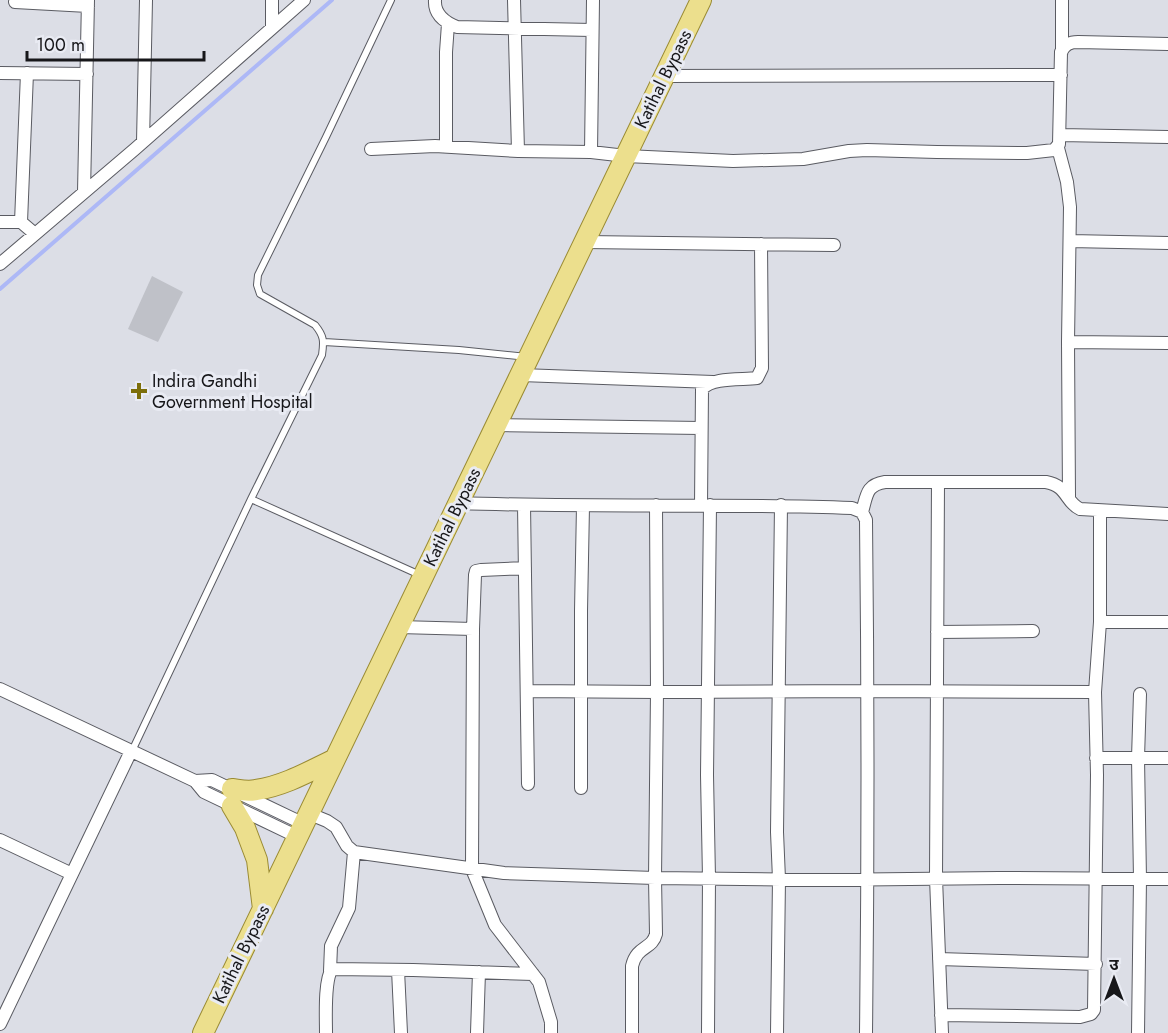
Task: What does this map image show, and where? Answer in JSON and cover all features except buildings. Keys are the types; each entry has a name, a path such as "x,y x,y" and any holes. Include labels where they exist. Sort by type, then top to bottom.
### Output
{"main road":[{"name":"Katihal Bypass","path":"203,1033 701,0"},
{"path":"263,909 257,860 232,797 301,776 335,759"}],"street":[{"path":"143,142 146,0"},
{"path":"272,0 272,28"},
{"path":"0,264 304,0"},
{"path":"435,0 438,13 448,24 457,27 592,30"},
{"path":"514,0 518,151"},
{"path":"591,152 593,0"},
{"path":"1062,0 1058,148 1069,193 1070,207 1068,497"},
{"path":"15,2 88,3 84,192"},
{"path":"446,147 448,24"},
{"path":"1062,52 1063,48 1072,42 1168,44"},
{"path":"0,73 87,74"},
{"path":"21,222 27,73"},
{"path":"664,76 1061,75"},
{"path":"1060,135 1168,137"},
{"path":"371,149 446,147 591,152 733,161 803,159 867,150 1027,153 1058,148"},
{"path":"0,222 21,222 35,234"},
{"path":"1070,241 1168,243"},
{"path":"585,242 834,245"},
{"path":"525,366 713,382 757,378 762,368 761,244"},
{"path":"1068,342 1168,343"},
{"path":"708,1033 709,692 701,428 702,389 713,382"},
{"path":"497,424 701,428"},
{"path":"938,482 936,878 942,1033"},
{"path":"862,512 868,490 877,483 1046,482 1064,490 1080,509 1168,514"},
{"path":"459,503 524,506 781,505 852,508 862,512 866,520 868,879 866,1033"},
{"path":"777,1033 781,505"},
{"path":"524,506 528,784"},
{"path":"581,788 583,506"},
{"path":"632,1033 632,966 637,954 655,939 656,934 656,506"},
{"path":"941,1015 1080,1017 1091,1014 1095,1006 1095,692 1100,622 1100,511"},
{"path":"525,568 481,570 476,571 475,575 472,869 495,925 539,982 551,1022 551,1033"},
{"path":"1100,622 1168,622"},
{"path":"399,627 473,629"},
{"path":"937,632 1034,632"},
{"path":"0,689 195,781 212,780 232,797 304,825 327,821 336,827 347,846 354,852 504,873 655,878 1168,879"},
{"path":"527,691 1095,692"},
{"path":"1138,1033 1140,694"},
{"path":"0,1024 131,751"},
{"path":"1096,758 1168,758"},
{"path":"0,840 72,874"},
{"path":"326,1033 327,984 332,946 349,908 354,852"},
{"path":"939,959 1096,964"},
{"path":"330,971 332,969 533,974"},
{"path":"398,970 401,1033"},
{"path":"477,1033 478,972"}],"lane":[{"path":"131,751 322,355 324,342 321,332 315,325 260,294 257,285 258,275 391,0"},
{"path":"324,342 459,350 525,366"},
{"path":"251,499 423,577"}],"waterway":[{"path":"0,289 332,0"}],"place":[{"name":"Indira Gandhi Government Hospital","path":"139,391"}]}
